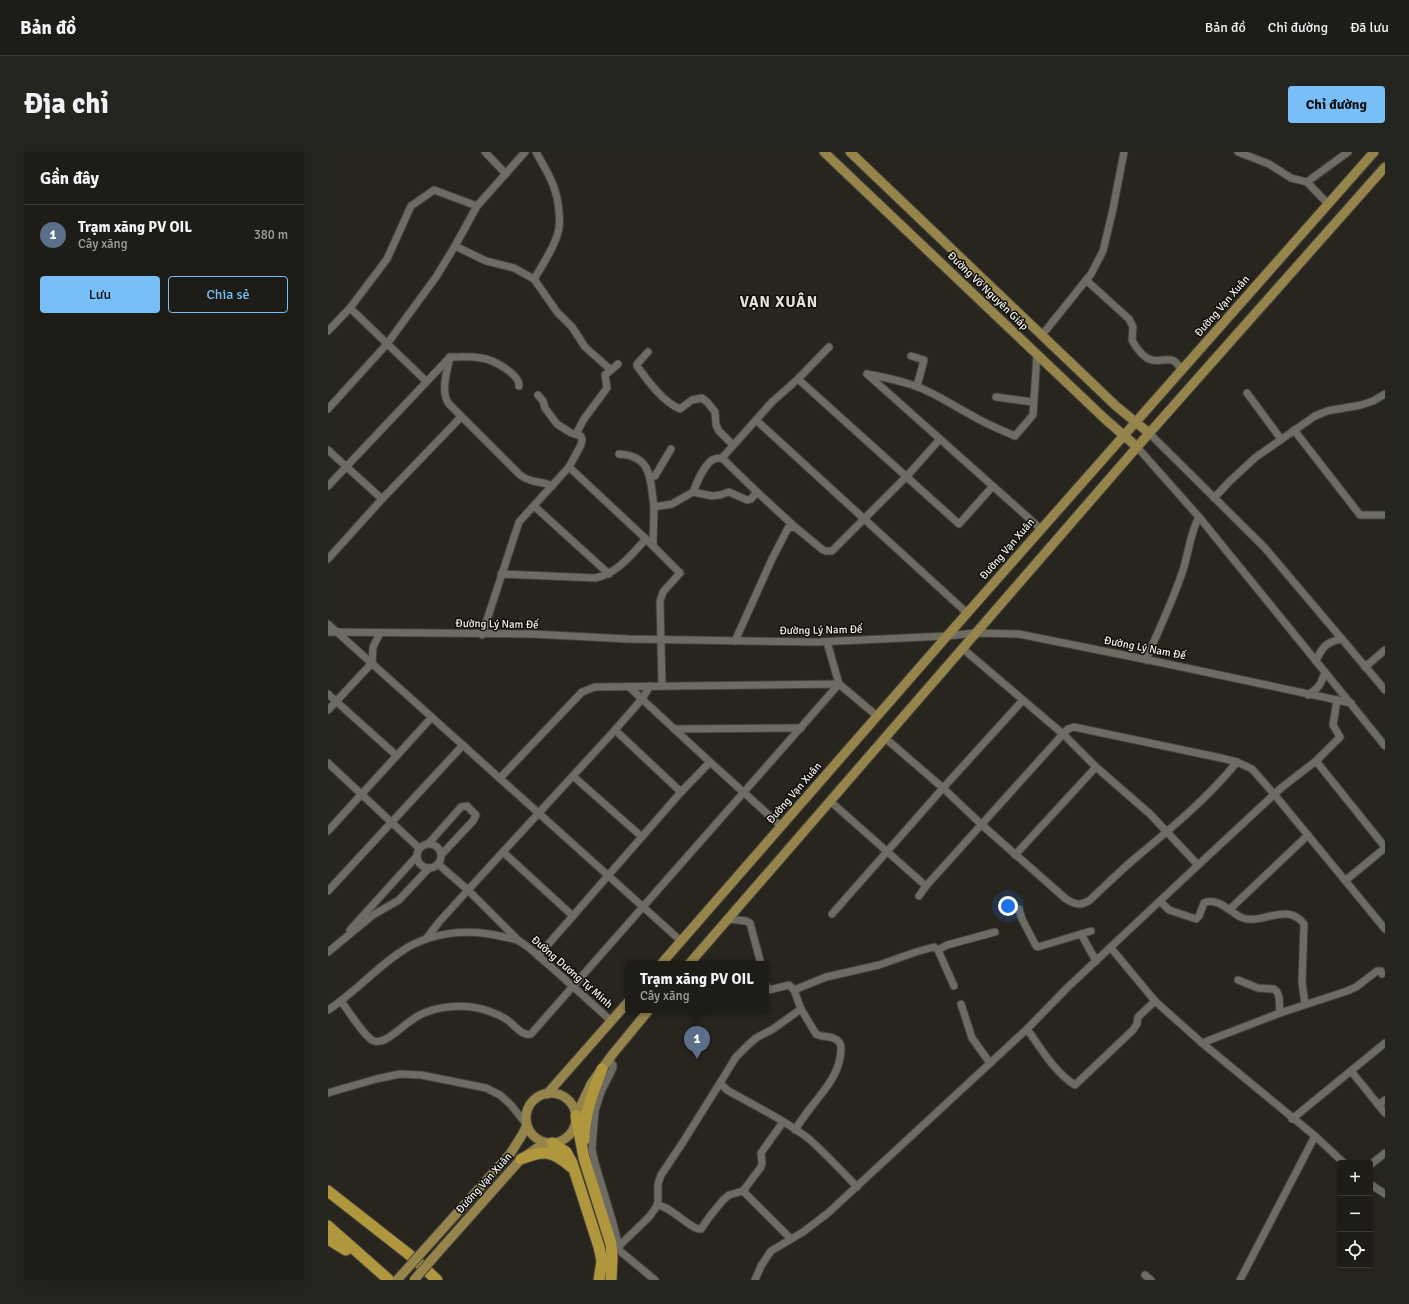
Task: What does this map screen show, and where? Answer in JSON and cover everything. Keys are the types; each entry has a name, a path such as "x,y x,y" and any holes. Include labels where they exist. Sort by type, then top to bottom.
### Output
{"highway":[{"path":"584,1158 584,1135 587,1115 592,1096 605,1064"},
{"path":"576,1116 584,1158 611,1244 611,1280"},
{"path":"552,1143 566,1152 574,1169 599,1247 602,1261 599,1280"},
{"path":"521,1160 536,1153 545,1152 562,1159 574,1169"},
{"path":"328,1191 429,1280"},
{"path":"328,1191 411,1256 437,1280"},
{"path":"328,1226 389,1280"},
{"path":"328,1239 343,1247 380,1280"}],"main road":[{"name":"Đường Võ Nguyên Giáp","path":"824,152 1105,419 1137,447"},
{"name":"Đường Võ Nguyên Giáp","path":"850,152 1116,406 1149,433"},
{"name":"Đường Vạn Xuân","path":"664,961 947,636 1374,152"},
{"path":"692,961 1149,433 1385,167"},
{"path":"1022,339 1033,327"},
{"path":"547,1094 625,1005"},
{"path":"576,1116 574,1108 563,1096 547,1094 540,1096 533,1101 528,1108 526,1116 530,1132 543,1142 552,1143 567,1137 572,1131 576,1116 591,1084 605,1064 647,1013"},
{"name":"Đường Vạn Xuân","path":"397,1280 510,1154 527,1124"},
{"name":"Đường Vạn Xuân","path":"414,1280 521,1160 537,1148 552,1143"}],"street":[{"path":"485,152 506,174"},
{"path":"328,409 387,344 436,276 455,246 477,206 525,152"},
{"path":"534,279 557,236 560,222 558,198 553,181 536,152"},
{"path":"1042,335 1086,280 1103,251 1124,152"},
{"path":"1238,152 1269,164 1291,178 1307,182 1328,204"},
{"path":"1307,182 1348,152"},
{"path":"328,331 350,308 387,259 412,206 434,190 477,206"},
{"path":"455,246 486,261 514,268 534,279 557,312 572,327 585,346 611,370"},
{"path":"1086,280 1129,319 1134,327 1132,340 1144,356 1152,360 1172,359 1178,364 1181,370"},
{"path":"350,308 426,381"},
{"path":"722,458 772,402 798,379 829,347"},
{"path":"648,352 637,364 637,366 653,386 673,405 680,408 692,400 702,398 715,412 716,425 719,431 733,445"},
{"path":"1037,354 1033,415 1015,436 972,416 938,396 917,386 888,377 867,374 1041,530"},
{"path":"911,356 924,360 917,386"},
{"path":"450,357 444,396 448,404 520,475 530,481 539,481 552,486"},
{"path":"328,486 450,357 483,358 492,361 517,378 520,382 520,386"},
{"path":"576,434 584,419 607,388 605,376 618,364"},
{"path":"798,379 959,524 993,486"},
{"path":"1247,393 1281,439"},
{"path":"1214,498 1256,457 1294,430 1322,413 1361,405 1373,401 1385,394"},
{"path":"482,635 519,522 569,467 581,445 582,438 557,424 545,408 543,401 538,395"},
{"path":"996,397 1034,402"},
{"path":"328,559 382,499 461,417"},
{"path":"756,420 967,614"},
{"path":"1294,430 1360,515 1385,515"},
{"path":"1149,433 1265,548 1385,690"},
{"path":"654,507 672,504 693,492 702,473 711,461 716,458 722,458 795,527 823,550 829,551 835,549 907,476 940,439"},
{"path":"1137,447 1199,517 1385,746"},
{"path":"653,546 653,479 670,449"},
{"path":"328,450 382,499"},
{"path":"619,454 633,456 643,462 653,479"},
{"path":"569,467 680,573 660,596 662,686"},
{"path":"693,492 712,496 729,492 748,500 751,499 757,492"},
{"path":"534,506 609,574"},
{"path":"1146,660 1178,585 1185,565 1192,530 1199,517"},
{"path":"735,641 772,559 788,528 795,527"},
{"path":"501,574 595,578 609,574 620,567 646,539"},
{"path":"328,624 681,941"},
{"name":"Đường Lý Nam Đế","path":"328,632 482,635 532,634 661,640 827,642 975,634 1019,634 1351,703"},
{"path":"328,710 372,663 373,647 380,633"},
{"path":"1316,661 1324,646 1329,642 1342,640"},
{"path":"827,642 839,684 877,716"},
{"path":"962,648 1063,734 1096,767 1150,814 1198,865"},
{"path":"1365,666 1385,650"},
{"path":"1308,695 1321,684 1325,672"},
{"path":"500,778 582,692 595,687 839,684"},
{"path":"341,1001 368,1037 375,1041 385,1040 406,1023 423,1013 439,1008 453,1006 482,1009 507,1020 524,1034 531,1034 839,684"},
{"path":"630,686 743,793 781,826"},
{"path":"426,939 439,922 615,730 642,699 650,686"},
{"path":"328,694 397,756"},
{"path":"832,914 1023,700"},
{"path":"755,1280 767,1255 771,1251 828,1213 857,1187 1027,1029 1096,961 1274,794 1316,761 1340,737 1333,725 1337,700"},
{"path":"328,831 432,717"},
{"path":"919,896 926,886 1063,734 1068,729 1074,727 1237,762 1252,769 1346,880 1385,929"},
{"path":"674,729 801,728"},
{"path":"615,730 681,792"},
{"path":"885,738 1066,899 1079,905 1090,900 1132,861 1168,832 1226,776 1237,762"},
{"path":"328,891 463,745"},
{"path":"1316,761 1385,848 1346,880"},
{"path":"538,956 681,792 710,762"},
{"path":"328,763 419,848"},
{"path":"1015,855 1096,767"},
{"path":"573,776 642,837"},
{"path":"830,801 926,886"},
{"path":"467,806 476,815 473,821 442,854 438,864 429,868 400,900 374,915 331,950 417,856 419,848 429,843 461,808 467,806"},
{"path":"1230,909 1308,835"},
{"path":"429,843 436,845 442,854"},
{"path":"503,852 573,916"},
{"path":"417,856 419,863 429,868"},
{"path":"438,864 468,890 519,941"},
{"path":"1160,901 1169,910 1196,919 1199,916 1203,904 1207,901 1217,903 1230,909 1240,917 1250,920 1287,914 1294,915 1299,918 1304,924 1302,982 1305,1004"},
{"path":"1019,909 1022,919 1036,946 1040,947 1091,931"},
{"path":"728,919 746,920 750,923 760,961"},
{"path":"938,950 947,945 995,932"},
{"name":"Đường Dương Tự Minh","path":"328,1010 399,953 426,939 443,934 469,933 497,935 519,941 611,1021"},
{"path":"1081,934 1096,961"},
{"path":"794,990 826,977 879,965 931,947 938,950 954,986"},
{"path":"1111,948 1155,1001 1292,1119 1315,1136 1341,1160"},
{"path":"1202,1043 1305,1004 1347,991 1356,987 1377,971 1381,971 1382,974"},
{"path":"1238,980 1258,988 1274,989 1278,992 1280,1013"},
{"path":"769,990 789,985 794,990 801,1009 816,1034 836,1039 841,1044 840,1057 836,1072 831,1082 795,1130"},
{"path":"1027,1029 1055,1067 1075,1084 1133,1030 1141,1013 1155,1001"},
{"path":"961,1004 972,1038 990,1063"},
{"path":"618,1247 649,1217 657,1204 658,1184 661,1175 684,1142 736,1057 756,1038 773,1029 801,1009"},
{"path":"1292,1119 1385,1043"},
{"path":"605,1064 613,1066 613,1068 602,1088 596,1111 592,1134 592,1150 613,1223 618,1247 620,1251 655,1280"},
{"path":"1351,1071 1385,1113"},
{"path":"328,1093 376,1078 400,1074 421,1075 486,1088 500,1095 511,1104 527,1124"},
{"path":"720,1083 727,1090 783,1122 807,1138 827,1155 857,1187"},
{"path":"1378,1105 1385,1100"},
{"path":"657,1204 669,1210 699,1230 704,1227 710,1216 729,1195 743,1190 761,1167 761,1153 783,1122"},
{"path":"1240,1280 1315,1136"},
{"path":"1373,1163 1385,1153"},
{"path":"1373,1186 1385,1194"},
{"path":"743,1190 791,1239"},
{"path":"1145,1275 1151,1280"}],"place":[{"name":"Trạm xăng PV OIL","path":"697,1059"}],"district":[{"name":"VẠN XUÂN","path":"779,302"}]}
